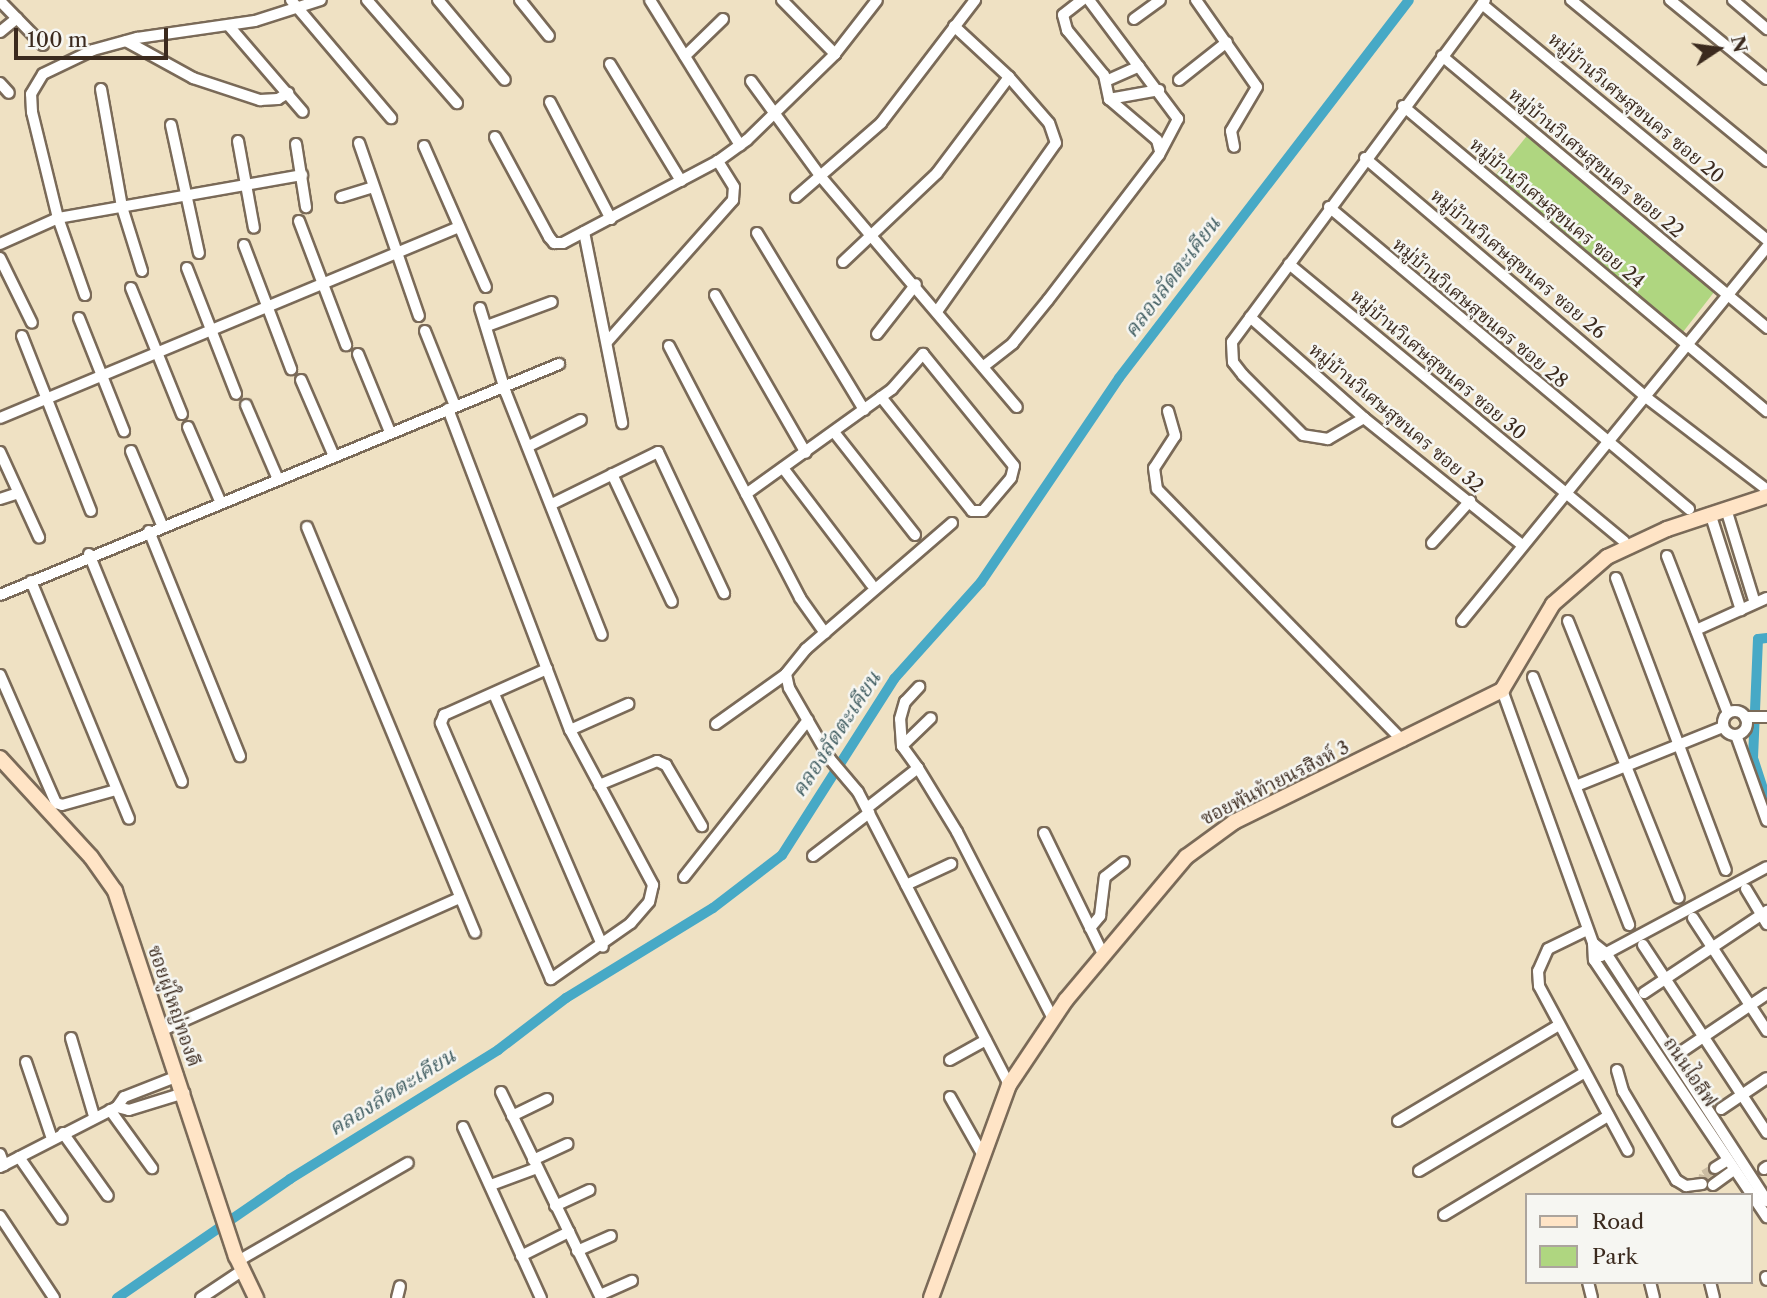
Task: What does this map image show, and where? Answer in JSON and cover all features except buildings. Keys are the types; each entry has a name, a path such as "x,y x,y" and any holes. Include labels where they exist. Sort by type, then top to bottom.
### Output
{"street":[{"path":"291,0 391,118"},
{"path":"85,295 58,218 31,94 43,74 64,62 126,41 174,30 229,26 298,10 321,0"},
{"path":"367,0 457,103"},
{"path":"438,0 505,80"},
{"path":"520,0 549,36"},
{"path":"650,0 740,145"},
{"path":"495,137 554,243 611,219 718,161 740,145 777,113 835,54 877,0"},
{"path":"796,197 881,123 975,0"},
{"path":"1082,0 1066,11 1062,20 1106,82 1109,99 1157,140 1160,151"},
{"path":"984,366 1013,343 1160,151 1178,116 1089,0"},
{"path":"1134,19 1160,0"},
{"path":"1196,0 1257,88 1231,131 1234,147"},
{"path":"1571,0 1767,161"},
{"path":"1670,0 1767,79"},
{"path":"1733,0 1767,29"},
{"path":"780,1 835,54"},
{"path":"1,2 43,45"},
{"path":"1364,418 1328,439 1303,435 1233,362 1232,342 1403,106 1484,2"},
{"name":"หมู่บ้านวิเศษสุขนคร ซอย 20","path":"1484,2 1767,240"},
{"path":"0,32 18,18"},
{"path":"685,56 723,19"},
{"path":"229,26 303,112"},
{"path":"939,310 1056,143 1049,123 1009,77 954,26"},
{"path":"126,41 193,78 260,100 278,99 288,93"},
{"path":"1180,80 1227,42"},
{"name":"หมู่บ้านวิเศษสุขนคร ซอย 22","path":"1442,56 1767,328"},
{"path":"610,64 681,181"},
{"path":"1106,82 1139,66"},
{"path":"843,262 937,173 1009,77"},
{"path":"751,81 777,113 821,177 870,237 939,310 1017,407"},
{"path":"0,83 9,93"},
{"path":"101,89 122,207 142,271"},
{"path":"1109,99 1159,90"},
{"path":"550,102 611,219"},
{"name":"หมู่บ้านวิเศษสุขนคร ซอย 24","path":"1403,106 1767,411"},
{"path":"171,125 184,195 199,253"},
{"path":"238,141 254,229"},
{"path":"359,143 394,254 419,316"},
{"path":"296,144 306,207"},
{"path":"424,146 486,287"},
{"name":"หมู่บ้านวิเศษสุขนคร ซอย 26","path":"1365,158 1647,398 1766,489"},
{"path":"607,342 733,200 734,187 718,161"},
{"path":"0,244 58,218 302,175"},
{"path":"341,197 374,187"},
{"name":"หมู่บ้านวิเศษสุขนคร ซอย 28","path":"1329,207 1609,446 1689,509"},
{"path":"299,221 320,285 345,345"},
{"path":"0,418 458,227"},
{"path":"584,232 622,423"},
{"path":"758,233 864,410"},
{"path":"244,245 291,369"},
{"path":"1462,621 1564,494 1609,446 1767,247"},
{"path":"0,258 32,323"},
{"name":"หมู่บ้านวิเศษสุขนคร ซอย 30","path":"1289,264 1624,541"},
{"path":"187,268 236,394"},
{"path":"877,334 916,284"},
{"path":"131,288 182,414"},
{"path":"715,295 806,453"},
{"path":"487,326 552,302"},
{"path":"480,308 504,386 602,635"},
{"name":"หมู่บ้านวิเศษสุขนคร ซอย 32","path":"1250,317 1364,418 1522,545"},
{"path":"79,318 124,431"},
{"path":"425,331 570,730 653,885 649,902 603,947 557,978 548,976 441,723 444,715 547,669"},
{"path":"22,335 91,510"},
{"path":"669,346 800,598 825,633"},
{"path":"358,354 390,432"},
{"path":"746,494 881,397 918,356 927,355 1014,467 1011,478 983,511 972,510 881,397"},
{"path":"0,595 89,554 559,364"},
{"path":"301,380 333,454"},
{"path":"246,405 277,477"},
{"path":"1168,411 1175,436 1154,468 1157,489 1403,741"},
{"path":"529,446 580,420"},
{"path":"188,426 220,501"},
{"path":"834,432 915,535"},
{"path":"0,452 39,537"},
{"path":"131,452 162,525"},
{"path":"552,504 658,452 724,593"},
{"path":"783,468 871,584"},
{"path":"612,474 672,602"},
{"path":"0,499 18,493"},
{"path":"1502,690 1541,619 1588,569 1648,537 1710,513 1767,496"},
{"path":"1432,543 1470,501"},
{"path":"1726,509 1755,603"},
{"path":"1710,513 1741,610"},
{"path":"716,724 786,674 792,663 952,523"},
{"path":"307,527 475,933"},
{"path":"149,531 240,756"},
{"path":"89,554 182,782"},
{"path":"1576,786 1723,727 1728,713 1667,556"},
{"path":"1616,578 1726,870"},
{"path":"31,581 129,819"},
{"path":"1696,630 1767,598"},
{"path":"1568,621 1679,898"},
{"path":"786,674 830,759 852,784 868,810 1009,1085"},
{"path":"0,675 55,803 62,805 116,790"},
{"path":"1533,677 1629,925"},
{"path":"919,687 901,710 902,746 919,768 1053,1019"},
{"name":"ซอยพันท้ายนรสิงห์ 3","path":"931,1298 981,1153 1009,1085 1053,1019 1103,954 1186,857 1213,833 1502,690"},
{"name":"ถนนไอลีฟ","path":"1502,690 1593,943 1594,960 1750,1193"},
{"path":"494,694 603,947"},
{"path":"570,730 628,704"},
{"path":"1728,713 1735,711 1745,716 1767,717"},
{"path":"1736,735 1746,728 1745,716"},
{"path":"902,746 931,718"},
{"path":"684,877 808,720"},
{"path":"1723,727 1736,735 1767,821"},
{"name":"ซอยผู้ใหญ่ทองดี","path":"0,758 91,857 115,891 239,1263 256,1298"},
{"path":"599,785 657,761 666,765 702,826"},
{"path":"813,856 919,768"},
{"path":"1044,833 1103,954"},
{"path":"1090,928 1100,916 1105,877 1124,862"},
{"path":"906,885 951,864"},
{"path":"1594,960 1767,867"},
{"path":"1746,889 1764,912 1767,924"},
{"path":"163,1030 459,898"},
{"path":"1644,993 1764,912"},
{"path":"1693,918 1767,1031"},
{"path":"1587,930 1548,949 1538,971 1539,986 1628,1151"},
{"name":"ถนนไอลีฟ","path":"1593,943 1606,953 1767,1201"},
{"path":"1643,945 1767,1133"},
{"path":"1681,1052 1767,995"},
{"path":"1398,1121 1559,1025"},
{"path":"71,1038 94,1116"},
{"path":"950,1060 986,1040"},
{"path":"26,1062 52,1139"},
{"path":"1617,1070 1623,1091 1676,1180 1686,1185 1707,1185 1734,1170"},
{"path":"1419,1171 1585,1072"},
{"path":"0,1154 2,1166 113,1108 124,1097 178,1076"},
{"path":"1721,1109 1767,1078"},
{"path":"501,1092 601,1297 632,1281"},
{"path":"113,1108 129,1110 184,1093"},
{"path":"950,1097 981,1153"},
{"path":"512,1116 547,1099"},
{"path":"113,1108 152,1168"},
{"path":"1444,1215 1608,1116"},
{"path":"463,1126 541,1298"},
{"path":"63,1133 108,1196"},
{"path":"491,1185 535,1164 568,1144"},
{"path":"19,1157 62,1219"},
{"path":"1714,1168 1728,1160"},
{"path":"201,1298 239,1263 408,1163"},
{"path":"555,1206 590,1190"},
{"name":"ถนนไอลีฟ","path":"1753,1197 1767,1217"},
{"path":"0,1216 54,1298"},
{"path":"521,1256 569,1232"},
{"path":"577,1251 611,1236"},
{"path":"397,1298 400,1286"}],"green space":[{"path":"1530,132 1718,287 1683,332 1493,178"}],"waterway":[{"name":"คลองลัดตะเคียน","path":"117,1298 290,1179 498,1050 566,998 713,908 782,855 894,679 981,582 1119,378 1409,0"},
{"path":"1767,638 1758,639 1753,758 1767,801"}],"tunnel":[{"path":"1709,1185 1702,1184 1704,1175 1715,1168"}]}
